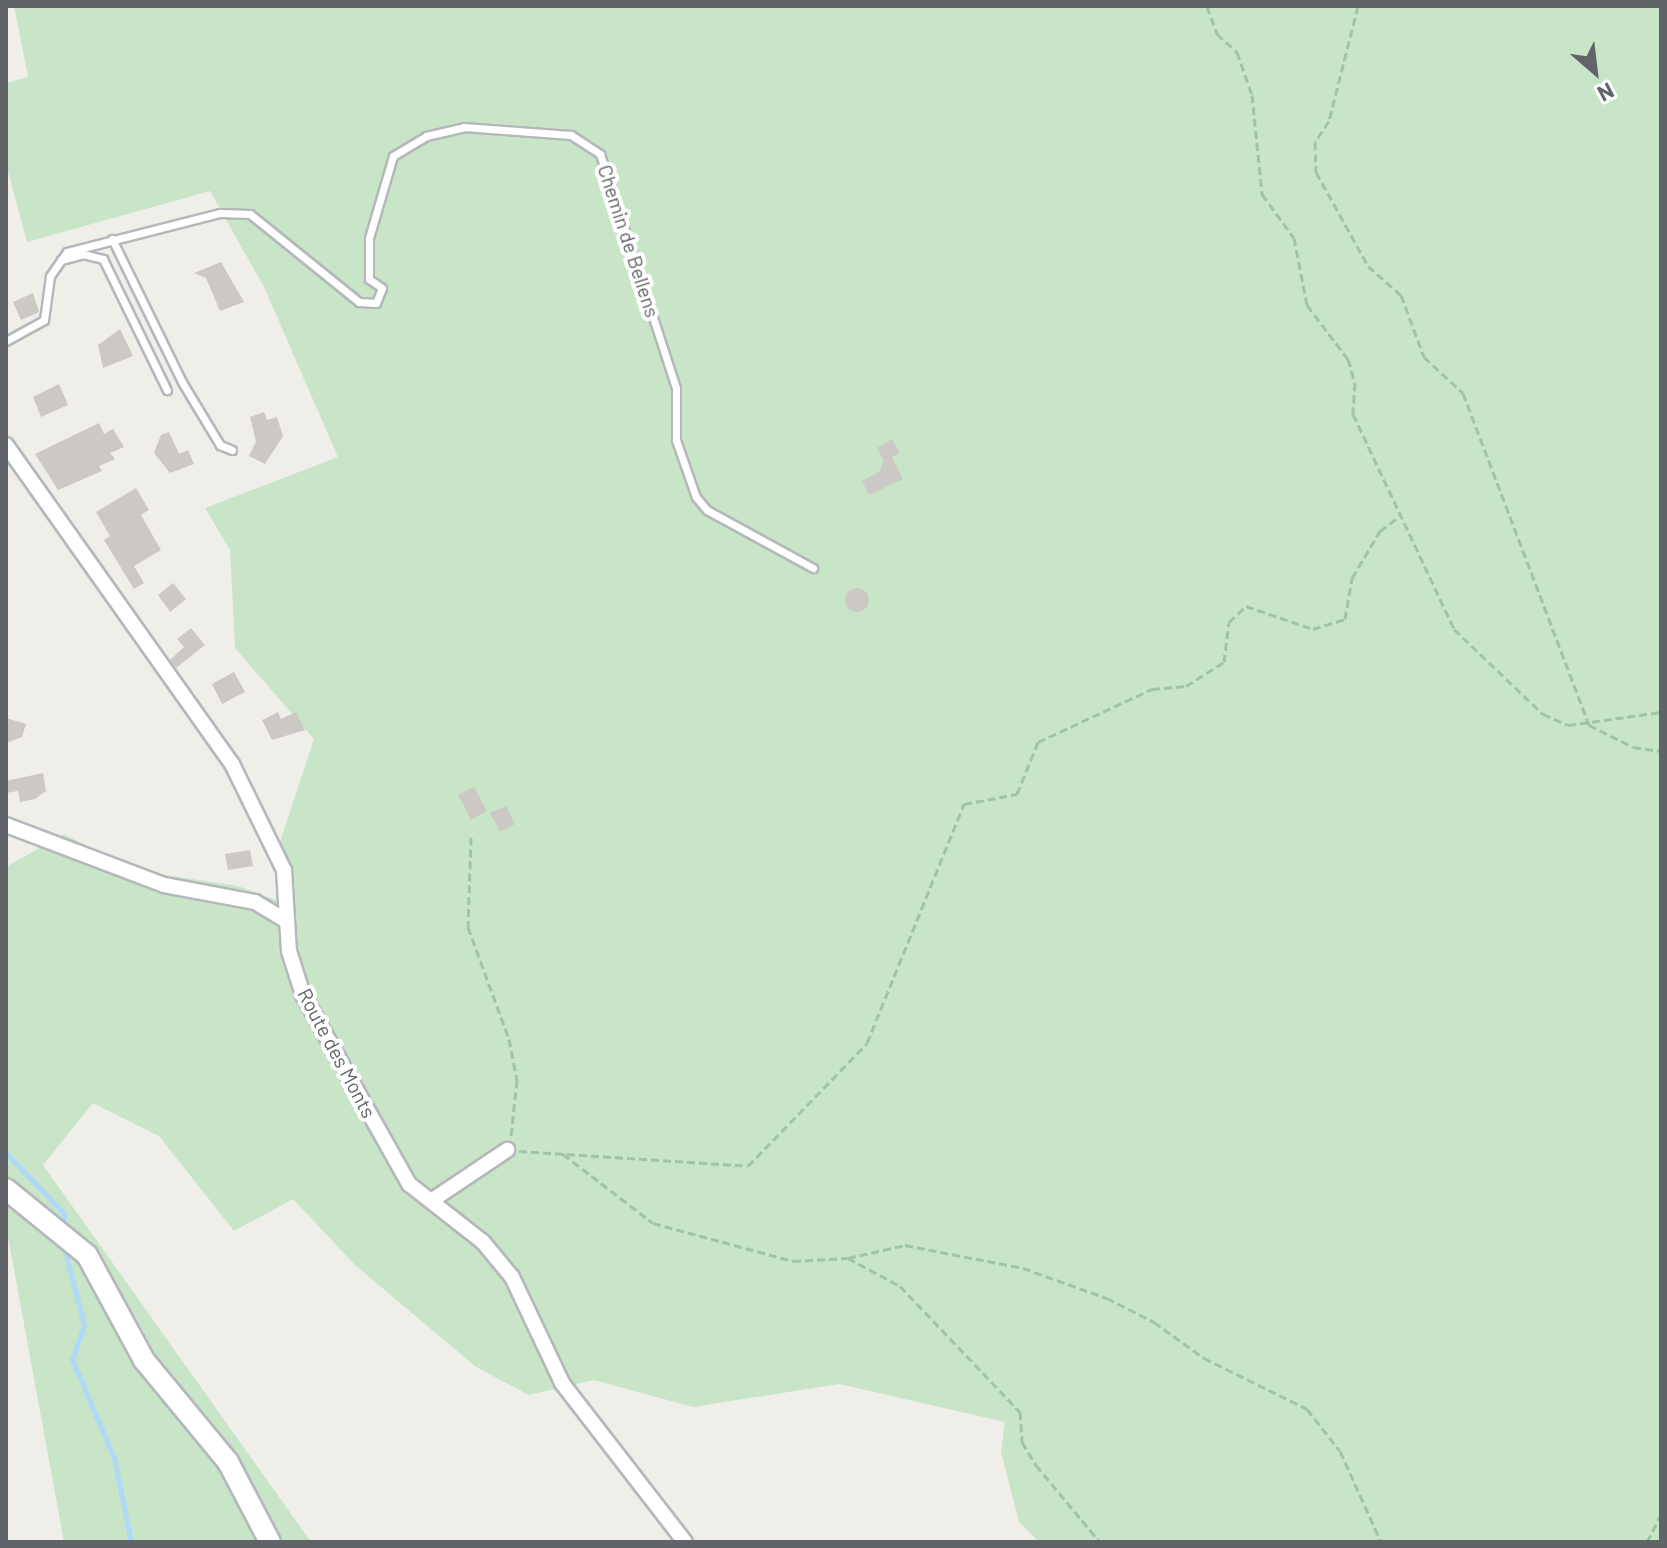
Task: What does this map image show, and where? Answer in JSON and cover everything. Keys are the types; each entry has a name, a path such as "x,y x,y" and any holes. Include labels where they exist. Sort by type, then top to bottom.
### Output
{"street":[{"name":"Route des Monts","path":"6,445 232,764 284,870 285,920 303,995 409,1184 483,1242 512,1277 562,1383 685,1542"},
{"path":"6,825 164,885 255,902 285,920"},
{"path":"431,1201 507,1150"},
{"path":"6,1189 65,1232 144,1360 228,1462 270,1542"}],"lane":[{"name":"Chemin de Bellens","path":"56,264 78,246 220,213 250,214 359,302 376,303 382,288 369,279 369,238 393,156 426,136 464,127 571,135 589,142 600,154 676,388 676,440 696,497 707,510 813,568"},
{"path":"112,239 182,382 220,445 232,450"},
{"path":"6,341 44,320 56,264 83,254 103,259 167,390"}],"path":[{"path":"1207,6 1217,34 1237,52 1252,95 1262,194 1294,238 1307,305 1348,359 1353,414 1454,629 1543,714 1589,725 1633,747 1661,751"},
{"path":"1358,6 1329,121 1315,142 1316,172 1368,266 1401,295 1424,357 1463,393 1589,725"},
{"path":"471,837 468,927 517,1080 507,1150 748,1166 867,1043 964,804 1017,794 1038,742 1152,689 1186,686 1224,662 1229,622 1246,606 1313,629 1345,619 1352,578 1380,531 1401,515"},
{"path":"1589,725 1661,712"},
{"path":"561,1153 653,1223 793,1261 848,1258 905,1245 989,1259 1107,1298 1154,1322 1204,1358 1307,1409 1340,1451 1381,1542"},
{"path":"848,1258 900,1286 1020,1412 1022,1442 1036,1465 1100,1542"},
{"path":"1647,1542 1661,1515"}],"green space":[{"path":"14,6 1661,6 1661,1542 1039,1542 1019,1522 1001,1452 1005,1422 839,1384 693,1407 594,1380 529,1395 476,1367 355,1265 293,1199 234,1231 159,1136 93,1103 43,1165 311,1542 64,1542 6,1226 6,867 64,834 132,870 238,886 278,901 274,860 314,739 235,648 230,550 205,508 338,457 264,287 210,191 27,242 6,164 6,83 28,77"}],"building":[{"path":"221,262 244,302 220,311 206,278 194,273"},
{"path":"33,293 39,312 21,320 13,302"},
{"path":"120,329 133,356 103,368 98,345"},
{"path":"59,384 68,405 41,417 33,397"},
{"path":"264,412 267,420 277,417 283,436 265,464 249,456 256,442 250,417"},
{"path":"99,423 104,434 113,429 124,447 110,453 115,459 99,466 102,471 58,490 35,454"},
{"path":"169,432 179,454 188,450 194,464 170,473 154,453 161,435"},
{"path":"892,439 900,453 892,457 903,479 869,495 862,481 879,472 884,461 877,448"},
{"path":"136,488 149,510 141,515 161,550 134,566 144,583 134,589 104,540 110,536 96,512"},
{"path":"173,583 186,599 170,612 158,595"},
{"path":"857,588 868,595 869,600 862,611 857,612 846,605 845,600 852,589"},
{"path":"191,628 205,645 176,668 170,660 184,647 177,639"},
{"path":"234,672 245,692 222,704 212,684"},
{"path":"278,712 281,719 296,712 305,730 272,740 262,720"},
{"path":"6,718 26,724 22,737 6,743"},
{"path":"43,773 46,791 35,799 20,802 18,791 6,793 6,781"},
{"path":"474,787 487,811 471,820 458,795"},
{"path":"506,806 515,824 500,832 490,813"},
{"path":"250,850 253,866 228,870 225,854"}],"waterway":[{"path":"6,1153 64,1213 63,1229"},
{"path":"63,1243 84,1325 72,1359 114,1458 131,1542"}]}
